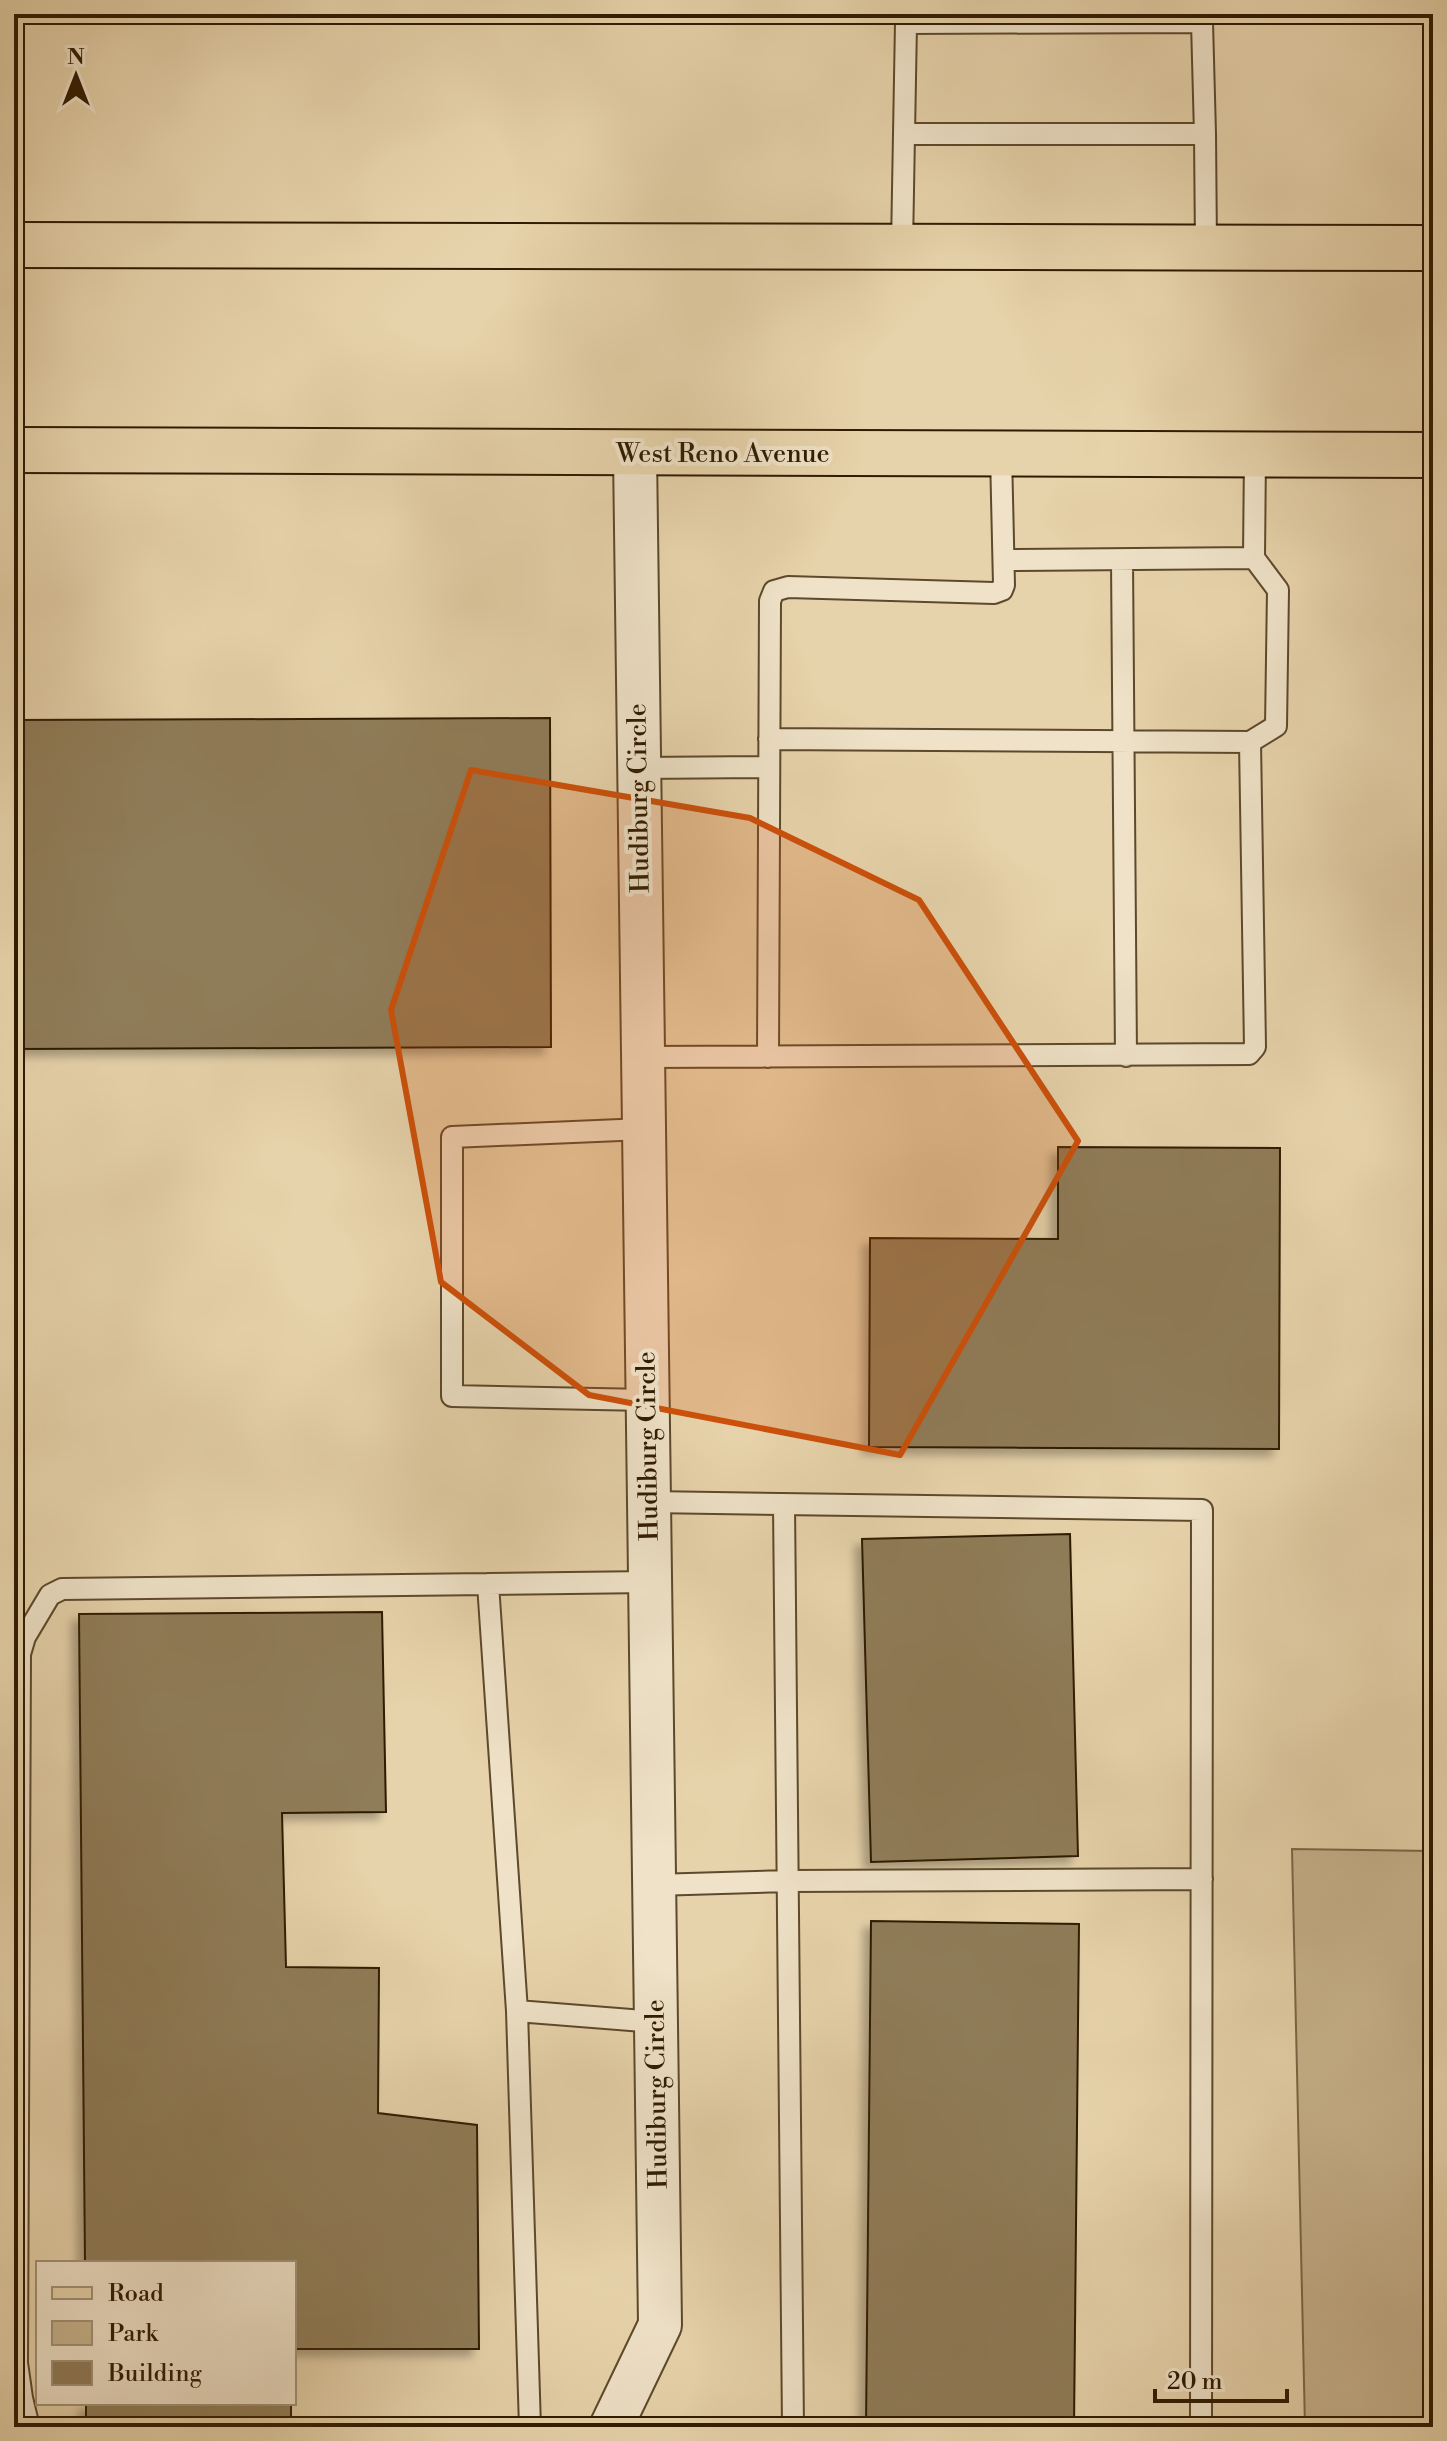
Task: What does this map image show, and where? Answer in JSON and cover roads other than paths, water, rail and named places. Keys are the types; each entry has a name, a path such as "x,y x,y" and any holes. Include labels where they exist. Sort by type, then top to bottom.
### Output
{"main road":[{"path":"14,245 1433,248"},
{"name":"West Reno Avenue","path":"14,450 1433,455"}],"street":[{"name":"Hudiburg Circle","path":"611,2427 660,2325 635,454"}],"lane":[{"path":"902,246 906,23 937,18 1202,22 1206,247"},
{"path":"904,134 1205,134"},
{"path":"768,1057 770,601 774,591 788,587 994,593 1002,590 1001,454"},
{"path":"769,739 1250,742 1276,726 1278,590 1254,558 1255,454"},
{"path":"1004,560 1254,558"},
{"path":"1122,561 1126,1056"},
{"path":"643,1057 1249,1054 1255,1047 1250,742"},
{"path":"639,768 769,767"},
{"path":"644,1129 452,1137 452,1396 647,1400"},
{"path":"649,1502 1202,1510 1201,2427"},
{"path":"784,1504 793,2427"},
{"path":"29,2427 17,2363 20,1654 25,1637 50,1595 62,1589 650,1582"},
{"path":"488,1584 517,2011 530,2427"},
{"path":"654,1885 788,1881 1202,1879"},
{"path":"517,2011 656,2022"}]}
